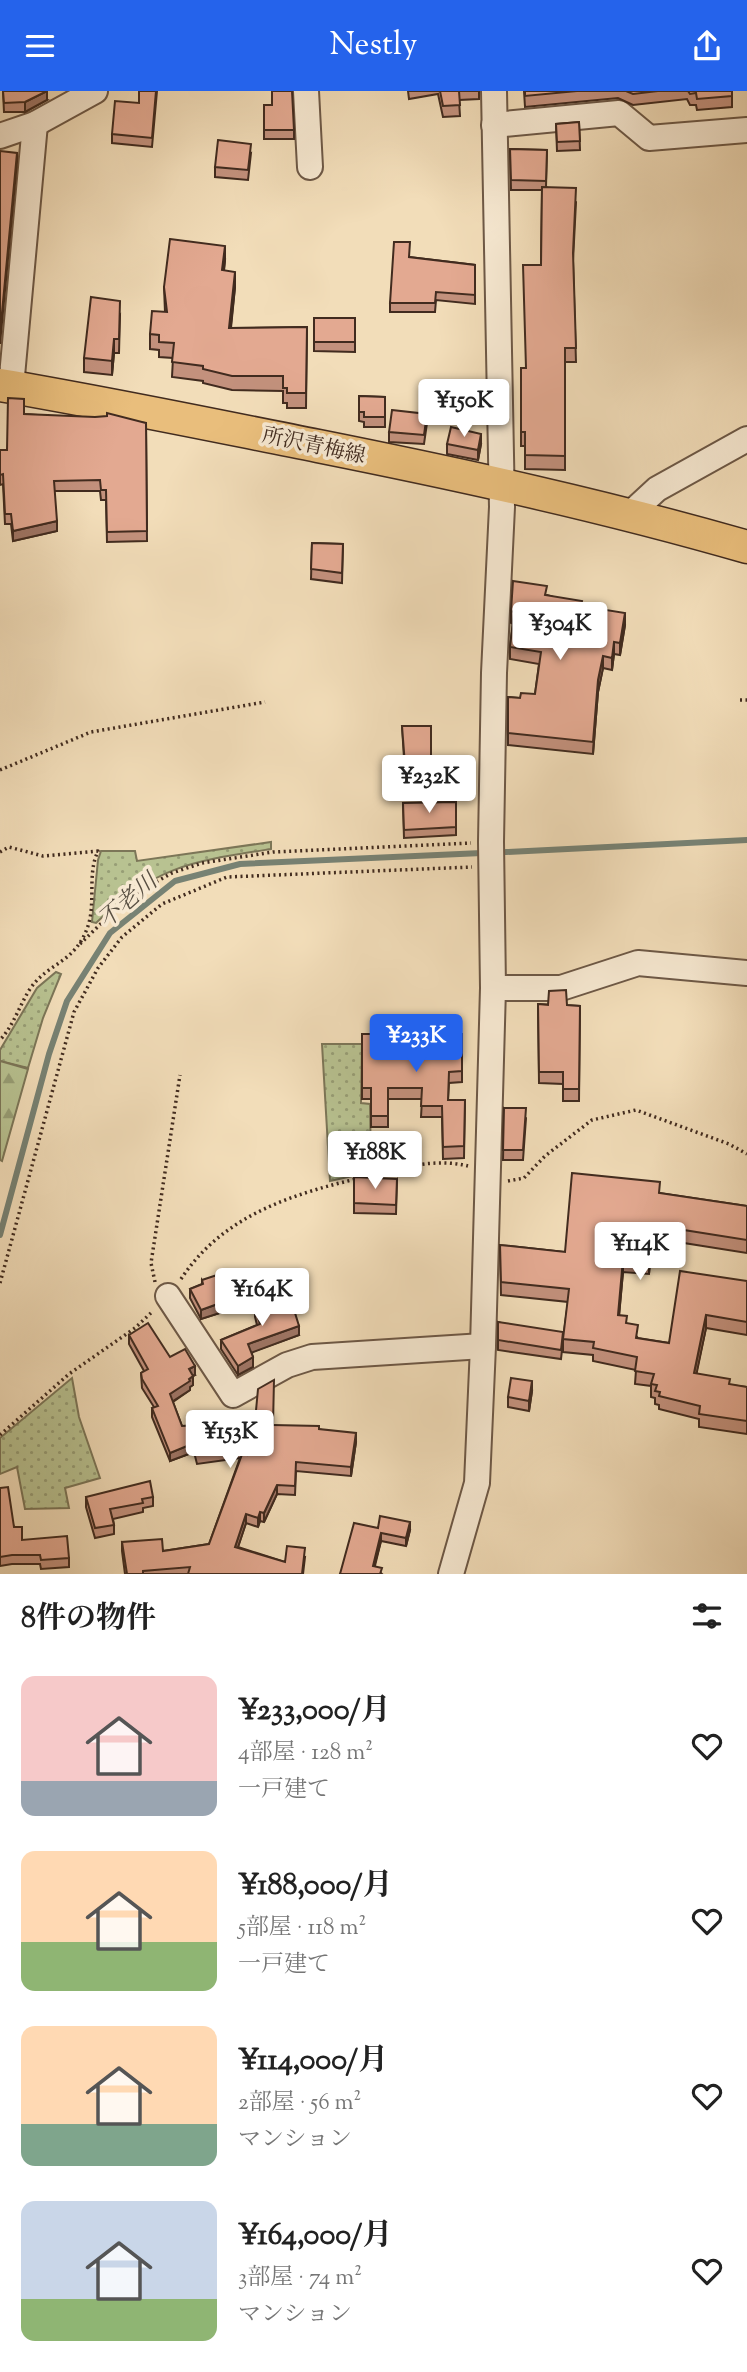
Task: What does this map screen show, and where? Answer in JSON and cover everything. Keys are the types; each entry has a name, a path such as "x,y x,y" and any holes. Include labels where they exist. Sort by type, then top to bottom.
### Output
{"main road":[{"name":"所沢青梅線","path":"6,386 167,415 502,484 631,513 747,547"}],"street":[{"path":"0,136 50,109 95,91"},
{"path":"306,91 310,167"},
{"path":"450,1574 477,1483 483,1346 493,988 491,854 502,484 494,91"},
{"path":"6,386 50,109"},
{"path":"494,125 619,113 649,138 747,130"},
{"path":"631,513 657,489 747,439"},
{"path":"493,988 561,988 638,963 747,973"},
{"path":"168,1296 233,1395 287,1365 312,1357 483,1346"}],"path":[{"path":"740,700 747,700"},
{"path":"0,770 91,732 265,702"},
{"path":"0,852 9,847 43,856 98,851 93,874 91,915 80,944"},
{"path":"0,1040 31,988 68,959 114,911 172,873 214,860 273,852 491,854"},
{"path":"0,1283 74,1012 98,968 122,937 162,904 227,877 491,854"},
{"path":"168,1296 152,1279 150,1263 180,1075"},
{"path":"499,1182 524,1178 545,1156 592,1120 636,1110 729,1143 747,1154"},
{"path":"0,1435 69,1374 135,1328 168,1296 202,1249 240,1222 297,1193 399,1168 458,1163"}],"green space":[{"path":"271,842 271,849 176,869 137,889 96,923 92,922 101,851 135,851 137,861"},
{"path":"56,972 61,974 43,1018 28,1068 0,1061 0,1050 37,988"},
{"path":"322,1044 362,1044 361,1103 370,1104 371,1172 330,1181"},
{"path":"0,1061 28,1069 2,1161 0,1160"},
{"path":"72,1378 79,1417 100,1478 65,1488 69,1508 25,1509 17,1467 0,1474 0,1438"}],"building":[{"path":"3,91 47,91 25,102 4,103"},
{"path":"139,91 156,91 152,138 112,134 115,101 139,103"},
{"path":"272,91 292,91 294,130 264,130 264,105 272,105"},
{"path":"440,91 459,91 460,105 443,106"},
{"path":"525,91 577,91 525,96"},
{"path":"626,91 658,91 633,94"},
{"path":"688,91 732,91 732,96 697,99 696,93 690,94"},
{"path":"579,122 580,141 557,142 556,124"},
{"path":"218,140 251,144 248,170 215,167"},
{"path":"510,149 547,150 546,181 511,180"},
{"path":"0,151 17,153 0,334"},
{"path":"542,187 576,188 573,253 576,348 565,348 565,456 525,455 525,432 521,432 521,368 526,368 523,265 541,265"},
{"path":"170,239 225,246 222,270 235,272 229,328 307,327 306,393 287,393 287,388 283,388 283,376 232,376 203,369 203,366 172,362 174,343 159,342 159,335 150,334 152,311 167,312 164,287"},
{"path":"394,242 410,242 409,257 475,265 475,295 436,292 435,303 390,303"},
{"path":"91,297 120,301 119,339 114,339 112,361 84,358"},
{"path":"314,318 355,318 355,342 314,342"},
{"path":"359,396 385,397 385,417 364,417 364,412 359,412"},
{"path":"8,398 24,399 24,414 95,417 107,416 107,413 146,423 147,531 107,532 106,490 101,490 100,480 54,481 57,521 13,531 11,514 5,514 3,474 0,475 0,450 7,450"},
{"path":"392,410 427,414 424,435 389,432"},
{"path":"451,427 481,434 478,450 447,444"},
{"path":"312,543 343,544 342,573 311,569"},
{"path":"513,581 547,586 545,595 582,601 581,606 625,613 620,643 614,642 612,658 603,656 598,680 593,742 508,733 508,697 520,698 521,693 535,694 541,652 510,647 514,612 511,611"},
{"path":"402,726 431,726 431,764 405,765"},
{"path":"456,802 456,827 404,830 403,803"},
{"path":"566,990 567,1005 580,1006 579,1089 563,1089 563,1072 539,1072 538,1004 548,1005 549,991"},
{"path":"362,1034 462,1034 462,1071 449,1072 448,1100 465,1100 464,1146 443,1147 442,1106 421,1106 422,1088 388,1088 388,1116 371,1116 371,1088 362,1088"},
{"path":"504,1108 526,1108 523,1150 503,1150"},
{"path":"572,1173 660,1182 659,1193 747,1206 747,1240 652,1225 649,1261 623,1259 618,1315 627,1316 626,1323 638,1325 636,1338 669,1343 680,1271 747,1281 747,1322 706,1315 694,1373 730,1379 729,1384 747,1387 747,1421 699,1414 700,1406 659,1396 660,1392 655,1391 657,1385 651,1384 654,1374 635,1371 637,1357 593,1348 594,1342 563,1339 569,1289 501,1282 500,1245 565,1252"},
{"path":"354,1177 397,1179 396,1205 354,1203"},
{"path":"217,1275 226,1301 201,1310 190,1289 203,1284 202,1280"},
{"path":"275,1295 277,1304 291,1300 299,1326 248,1344 253,1357 238,1366 221,1340 260,1324 255,1307"},
{"path":"498,1322 563,1332 561,1350 498,1340"},
{"path":"148,1323 170,1357 185,1349 195,1366 189,1369 193,1376 190,1381 170,1394 182,1426 229,1424 248,1455 261,1449 254,1432 258,1389 274,1380 273,1425 319,1426 319,1429 356,1433 351,1467 296,1462 295,1486 277,1485 264,1513 260,1512 258,1518 246,1514 235,1547 285,1562 287,1546 305,1548 302,1574 188,1574 190,1567 127,1574 122,1542 162,1539 163,1551 209,1544 244,1449 197,1455 194,1443 170,1453 152,1408 158,1406 142,1379 141,1373 148,1369 129,1335"},
{"path":"511,1378 532,1381 529,1401 508,1397"},
{"path":"150,1481 153,1497 142,1499 143,1503 110,1509 114,1525 95,1528 86,1497"},
{"path":"8,1487 14,1527 22,1527 22,1540 67,1536 69,1558 41,1560 40,1555 0,1557 0,1488"},
{"path":"380,1516 410,1522 406,1538 381,1533 373,1566 382,1568 380,1574 340,1574 354,1523 378,1528"}],"waterway":[{"name":"不老川","path":"506,852 747,840"},
{"name":"不老川","path":"0,1235 49,1054 67,1001 110,933 175,881 240,864 482,853"}]}
